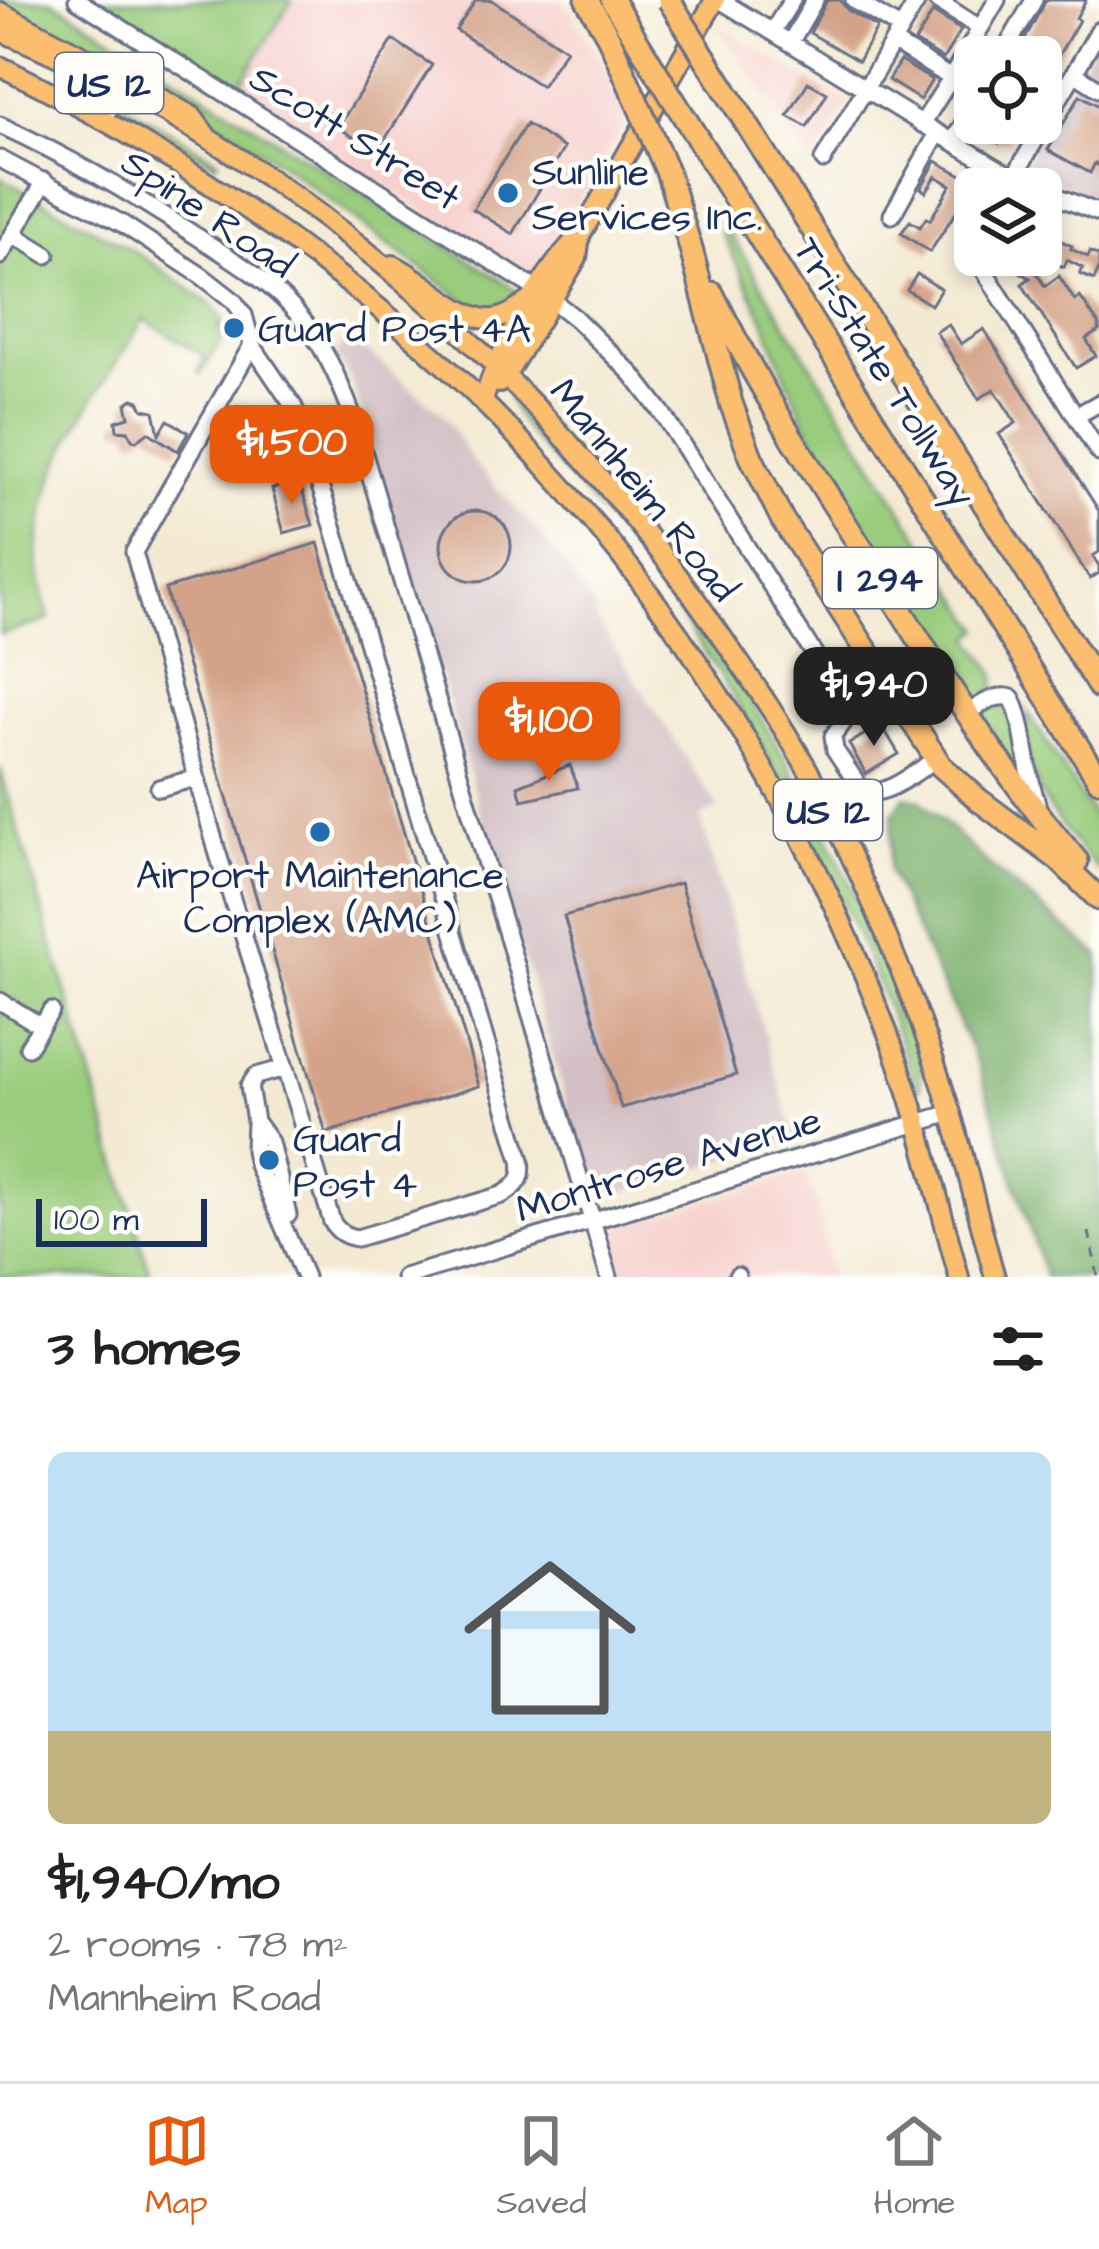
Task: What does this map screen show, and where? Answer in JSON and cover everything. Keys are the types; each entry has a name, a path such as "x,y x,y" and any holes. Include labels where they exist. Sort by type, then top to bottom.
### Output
{"highway":[{"name":"I 294","path":"587,0 619,32 691,249 731,403 751,457 782,518 940,766 1058,859 1099,899"},
{"name":"Tri-State Tollway","path":"612,0 619,32 704,149 1099,780"},
{"name":"Tri-State Tollway","path":"669,0 1099,687"},
{"name":"I 294","path":"691,249 776,412 966,714 1008,776 1099,886"}],"main road":[{"path":"483,400 562,252 581,234 718,0"},
{"path":"0,12 192,116 213,144"},
{"name":"Mannheim Road","path":"0,31 121,89 213,144 368,252 501,370 576,448 650,536 754,684 812,778 896,958 951,1114 995,1277"},
{"name":"Mannheim Road","path":"0,66 103,118 216,186 304,248 483,400 620,553 702,665 814,860 882,1017 959,1277"},
{"path":"368,252 413,274 460,309 487,320 503,317 542,296"}],"street":[{"name":"Scott Street","path":"76,0 586,328 632,374 684,447 847,706 843,724 833,736 835,750 862,792 874,794 890,788 936,759"},
{"path":"718,0 989,168"},
{"path":"772,32 791,0"},
{"path":"790,43 815,0"},
{"path":"854,0 951,78"},
{"path":"823,160 918,0"},
{"path":"936,0 980,28"},
{"path":"922,124 997,0"},
{"path":"1013,36 1034,0"},
{"path":"1019,168 1099,30"},
{"path":"1074,73 1099,89"},
{"path":"103,118 121,89"},
{"name":"Spine Road","path":"0,125 89,170 253,273 296,312 337,374 609,1277"},
{"path":"892,215 954,128"},
{"path":"0,159 121,223 234,301 244,315 252,345 294,407 523,1172 502,1195 356,1238 332,1222 196,778 134,552 252,345"},
{"path":"0,256 45,181"},
{"path":"1062,198 1099,213"},
{"path":"13,234 47,254"},
{"path":"990,276 1099,453"},
{"path":"1076,416 1099,403"},
{"path":"966,714 992,698 1012,698 1018,709 1029,781 1053,833"},
{"path":"159,788 196,778"},
{"path":"0,1001 41,1026"},
{"path":"28,1047 51,1011"},
{"path":"285,1068 251,1080 251,1103 255,1121 270,1142 305,1277"},
{"name":"Montrose Avenue","path":"404,1277 951,1114"}],"path":[{"path":"1089,1232 1098,1277"}],"shaded area":[{"path":"292,0 563,0 613,82 628,118 531,280 237,89"},
{"path":"717,25 849,103 812,164"},
{"path":"1099,35 1099,201 1062,185 1062,168 1022,168 1036,144 1062,144 1062,99"},
{"path":"350,338 443,414 473,462 551,547 718,808 700,817 795,1137 606,1198 594,1185 368,430 335,353"},
{"path":"804,1173 818,1206 831,1277 618,1277 612,1242 625,1225"}],"green space":[{"path":"0,0 52,0 511,286 516,303 488,313 473,307 278,162 145,79"},
{"path":"87,0 292,0 237,89"},
{"path":"119,101 218,160 113,113"},
{"path":"0,177 139,254 209,303 222,316 223,325 218,329 223,330 201,374 198,371 205,357 144,319 91,402 49,491 38,555 49,620 0,635"},
{"path":"726,228 981,629 971,638 996,676 995,687 984,698 968,695 955,679 835,488 764,319 721,231"},
{"path":"511,397 677,593 768,731 848,879 904,1006 920,1059 920,1090 840,896 744,715 668,599 529,434"},
{"path":"1003,702 1012,711 1020,777 978,714"},
{"path":"1027,711 1099,825 1099,871 1059,823 1036,782 1028,754"},
{"path":"0,768 151,1277 0,1277"},
{"path":"905,796 920,800 991,867 1099,955 1099,1277 1045,1277 978,1064 889,871 893,814"}],"building":[{"path":"476,0 492,0 566,49 541,86 456,30"},
{"path":"827,0 840,0 877,28 858,61 810,33"},
{"path":"1046,0 1086,0 1062,50 1062,36 1026,36"},
{"path":"933,12 961,30 943,59 915,42"},
{"path":"393,40 432,65 377,152 338,127"},
{"path":"900,61 932,80 920,100 888,80"},
{"path":"808,82 827,93 807,127 788,116"},
{"path":"1080,95 1099,106 1099,166 1095,163 1090,173 1048,150 1051,144 1062,144 1062,126"},
{"path":"526,124 564,148 513,234 473,209"},
{"path":"936,161 954,171 954,215 930,252 901,233 910,221 920,227 926,218 930,220 951,185 936,176 926,192 921,188"},
{"path":"1062,241 1088,257 1090,252 1099,256 1094,280 1067,260 1064,267"},
{"path":"917,274 941,289 931,305 907,290"},
{"path":"1027,276 1039,276 1045,286 1059,276 1075,301 1080,297 1099,325 1099,331 1086,339 1096,356 1076,368 1022,284 1030,278"},
{"path":"948,324 961,344 984,329 1099,511 1099,552 1093,556 1099,573 1090,579 999,434 1016,423 994,389 979,399 936,332"},
{"path":"133,399 143,409 154,411 159,434 168,420 188,432 178,451 148,432 136,441 128,431 117,430 116,421 129,417 126,404"},
{"path":"299,481 313,525 284,533 272,489"},
{"path":"476,511 501,521 511,546 501,571 476,581 451,571 441,546 451,521"},
{"name":"Airport Maintenance Complex (AMC)","path":"318,543 479,1086 326,1133 165,589"},
{"path":"881,724 899,754 866,774 849,744"},
{"path":"570,765 578,788 522,800 518,786"},
{"path":"680,883 736,1075 621,1108 564,916"}],"place":[{"name":"Sunline Services Inc.","path":"508,193"},
{"name":"Guard Post 4A","path":"234,328"},
{"name":"Airport Maintenance Complex (AMC)","path":"320,832"},
{"name":"Guard Post 4","path":"269,1160"}]}
